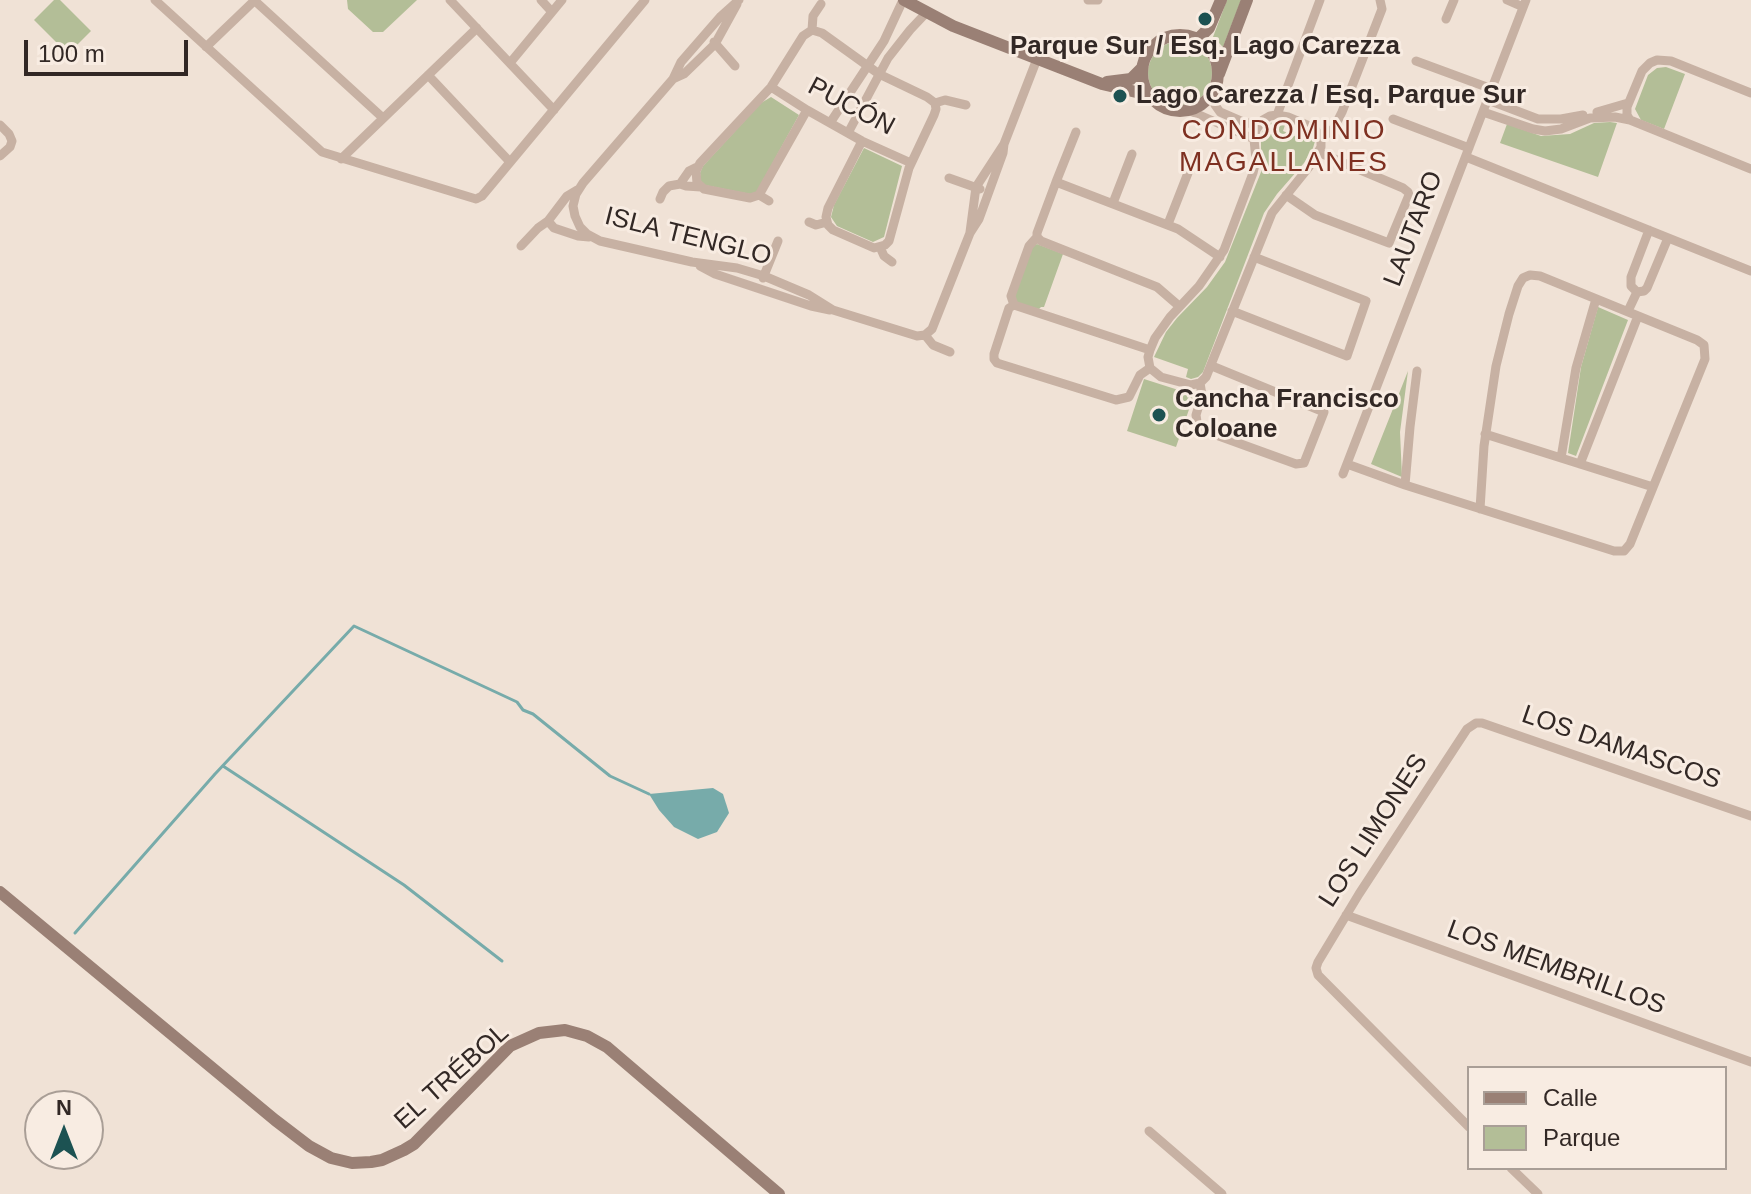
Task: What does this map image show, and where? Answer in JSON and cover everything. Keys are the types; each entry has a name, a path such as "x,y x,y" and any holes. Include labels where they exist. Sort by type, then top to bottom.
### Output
{"main road":[{"path":"904,0 953,26 1106,86 1149,95"},
{"path":"1197,40 1209,28 1221,0"},
{"path":"1142,68 1142,80 1149,95 1164,108 1188,110 1201,104 1211,94 1247,0"},
{"path":"1096,81 1131,79 1142,68 1150,51 1164,39 1178,36 1205,45 1214,57 1217,80"},
{"name":"EL TRÉBOL","path":"0,892 275,1120 309,1146 331,1158 352,1163 371,1162 404,1150 414,1144 510,1046 539,1033 565,1030 587,1036 607,1047 779,1194"}],"street":[{"path":"206,47 255,0 383,118"},
{"path":"450,0 554,110"},
{"path":"541,0 552,12"},
{"path":"510,63 562,0"},
{"path":"830,123 891,29 904,0"},
{"path":"1088,0 1098,0"},
{"path":"1277,115 1320,0"},
{"path":"1446,19 1454,0"},
{"path":"1507,0 1525,4"},
{"path":"157,1 317,149 474,198 479,198 554,110 639,2"},
{"path":"521,246 548,221 567,196 580,188 673,79 681,62 738,1"},
{"path":"673,79 684,74 715,44 738,1"},
{"path":"1321,139 1338,122 1382,9 1381,1"},
{"path":"812,30 813,16 821,4"},
{"name":"LAUTARO","path":"1405,485 1345,469 1525,4"},
{"path":"848,133 879,74 922,7"},
{"path":"341,159 477,28"},
{"path":"812,30 822,33 879,74 935,103 934,115 903,187 892,234 889,241 880,247 870,247 833,230 826,217 862,141"},
{"path":"660,199 666,189 680,184 689,171 697,167 771,87 803,36 812,30"},
{"path":"706,34 735,66"},
{"path":"970,233 976,187 1004,144 1037,59"},
{"path":"1630,120 1628,103 1645,66 1657,60 1663,59 1751,93"},
{"path":"1416,61 1492,89"},
{"path":"428,75 510,162"},
{"name":"PUCÓN","path":"771,87 862,141 911,163"},
{"path":"1211,94 1220,112 1258,125"},
{"path":"935,103 945,100 966,105"},
{"path":"1488,100 1545,120 1583,116 1628,103"},
{"path":"680,184 750,198 759,195 807,110"},
{"path":"1188,110 1254,139"},
{"path":"1483,112 1545,131 1561,129 1598,116 1630,120 1751,169"},
{"path":"1277,115 1311,126 1318,132 1322,144 1309,167 1272,213 1206,377 1200,383 1188,385 1161,377 1150,368 1148,357 1155,338 1220,257 1253,173 1256,155 1254,139 1258,125 1277,115"},
{"path":"1393,119 1751,271"},
{"path":"0,125 12,141 0,156"},
{"path":"1014,305 1011,296 1029,246 1037,237 1076,132"},
{"path":"950,352 933,345 928,332 970,233 979,219 1004,144"},
{"path":"1286,195 1315,215 1389,243 1408,192 1318,152"},
{"path":"1113,203 1132,154"},
{"path":"697,167 696,178 701,187"},
{"path":"1168,224 1188,173"},
{"path":"949,178 989,192"},
{"path":"1056,182 1168,224 1220,257"},
{"name":"ISLA TENGLO","path":"580,188 573,206 575,216 580,227 593,238 692,262 737,268 809,295 833,310 917,336 928,332"},
{"path":"759,195 769,201"},
{"path":"548,221 554,228 593,238"},
{"path":"809,222 816,225 827,222"},
{"path":"1637,292 1631,286 1631,277 1649,230"},
{"path":"1037,237 1157,287 1179,306"},
{"path":"1637,292 1647,288 1668,238"},
{"path":"758,288 778,241"},
{"path":"880,247 884,256 892,262"},
{"path":"1232,311 1347,356 1366,301 1254,257"},
{"path":"692,262 715,274 811,306 833,310"},
{"path":"1417,371 1405,485 1480,509 1614,551 1620,551 1630,544 1705,359 1705,347 1697,340 1537,275 1523,278 1502,341 1485,434 1480,509"},
{"path":"1580,464 1633,314 1637,292"},
{"path":"1561,458 1580,349 1596,299"},
{"path":"1014,305 1150,350"},
{"path":"1014,305 1009,308 994,354 997,363 1116,400 1129,397 1140,375 1150,368"},
{"path":"1200,383 1202,395 1196,415 1197,422 1205,431 1296,464 1304,463 1324,412 1212,366"},
{"path":"1485,434 1653,487"},
{"name":"LOS DAMASCOS","path":"1476,723 1751,816"},
{"name":"LOS LIMONES","path":"1467,1125 1318,975 1316,968 1346,915 1467,729 1476,723"},
{"name":"LOS MEMBRILLOS","path":"1346,915 1751,1062"},
{"path":"1149,1131 1222,1194"},
{"path":"1513,1170 1538,1194"}],"green space":[{"path":"54,0 60,0 91,31 68,54 34,20"},
{"path":"347,0 417,0 383,32 373,32 348,9"},
{"path":"1227,0 1241,0 1223,47 1213,37"},
{"path":"1180,41 1198,47 1206,55 1212,73 1206,91 1198,99 1180,105 1162,99 1154,91 1148,73 1154,55 1162,47"},
{"path":"1666,67 1685,74 1664,129 1641,120 1635,109 1648,75 1657,68"},
{"path":"771,97 799,115 755,195 704,185 700,173 703,166 761,103"},
{"path":"1274,121 1286,122 1283,131 1304,140 1308,132 1313,135 1313,148 1264,213 1203,372 1191,379 1186,377 1188,369 1154,357 1166,332 1225,262 1261,172 1261,135 1264,128"},
{"path":"1594,123 1617,123 1598,177 1500,143 1507,124 1541,136 1570,134"},
{"path":"864,148 902,166 884,237 873,242 837,226 831,217 834,205"},
{"path":"1037,244 1063,254 1044,307 1039,309 1014,302 1013,295 1031,247"},
{"path":"1598,307 1628,320 1576,456 1568,453 1581,367"},
{"path":"1408,371 1400,432 1402,477 1371,464"},
{"path":"1144,379 1194,395 1176,447 1127,431"}],"water":[{"path":"713,788 723,794 729,813 717,832 698,839 674,827 649,794"}],"waterway":[{"path":"75,933 215,774 354,626 517,702 523,710 533,714 610,776 649,794"},
{"path":"223,766 404,885 502,961"}],"place":[{"name":"Parque Sur / Esq. Lago Carezza","path":"1205,19"},
{"name":"Lago Carezza / Esq. Parque Sur","path":"1120,96"},
{"name":"Cancha Francisco Coloane","path":"1159,415"}],"district":[{"name":"CONDOMINIO MAGALLANES","path":"1284,147"}]}
